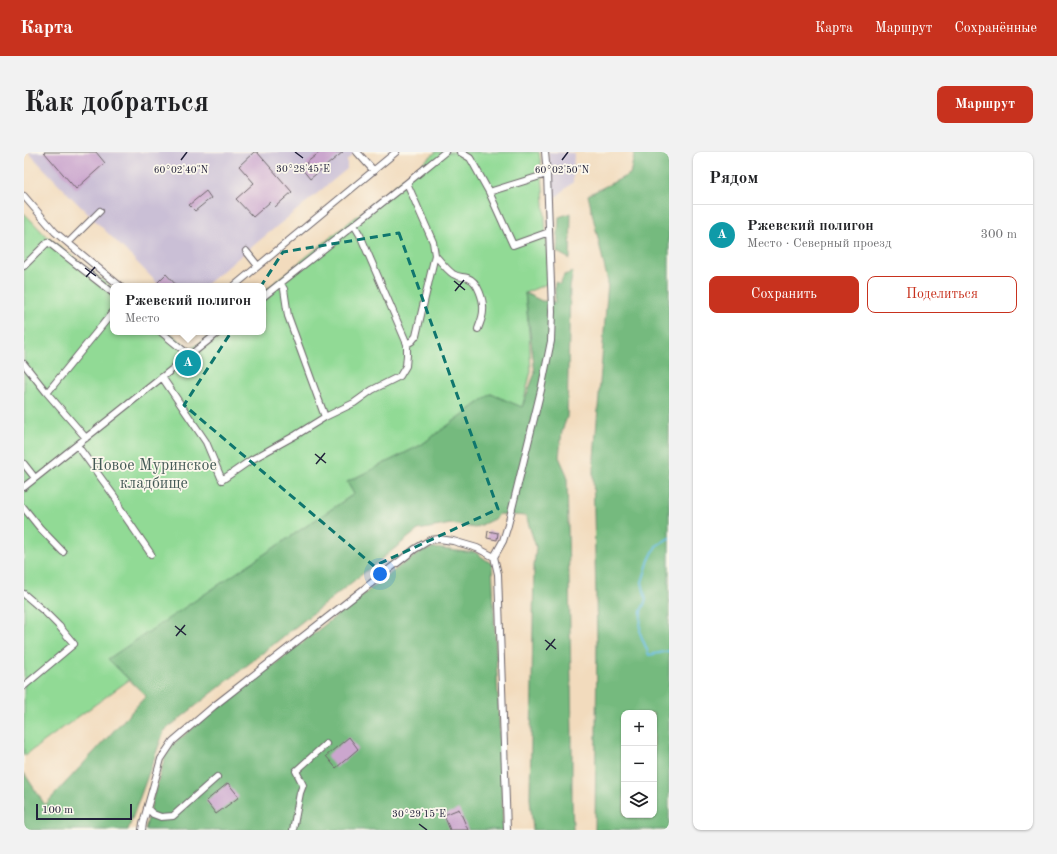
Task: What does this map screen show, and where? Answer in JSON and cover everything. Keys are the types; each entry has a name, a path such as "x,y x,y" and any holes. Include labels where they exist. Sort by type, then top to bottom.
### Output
{"street":[{"path":"357,152 374,171"},
{"path":"238,283 396,152"},
{"path":"266,295 445,152"},
{"path":"460,152 470,158 473,163 489,192 512,245 548,232"},
{"path":"507,830 498,574 494,557 503,541 508,525 541,390 551,341 552,311 545,152"},
{"path":"489,192 547,174"},
{"path":"407,183 433,242 435,256 416,336 407,344"},
{"path":"24,196 55,232 116,283"},
{"path":"68,243 100,212"},
{"path":"162,378 206,442 222,480 251,460 325,417 354,403 372,390 400,376 406,366 407,344 360,235 354,225"},
{"path":"24,266 48,242 110,291"},
{"path":"246,251 258,266"},
{"path":"435,256 454,274 461,278 468,278 477,286 483,303 483,312 478,329"},
{"path":"281,284 284,289 288,316 325,417"},
{"path":"47,393 110,316"},
{"path":"165,335 190,355"},
{"path":"24,487 215,335"},
{"path":"24,364 86,438"},
{"path":"24,378 30,373"},
{"path":"77,445 117,500 120,509 152,554"},
{"path":"24,464 35,478"},
{"path":"24,508 40,528 63,552"},
{"path":"142,830 160,759 173,741 214,706 415,549 430,540 439,539 477,548 494,557"},
{"path":"24,594 45,612 74,644 24,686"},
{"path":"293,830 303,785 296,771 326,744"},
{"path":"147,808 152,814 161,817 173,816 217,777"}],"highlighted area":[{"path":"399,233 498,509 374,566 184,405 283,252"}],"shaded area":[{"path":"28,152 356,152 347,160 347,169 208,283 157,283"},
{"path":"548,152 574,153 573,182 553,200"}],"green space":[{"name":"Новое Муринское кладбище","path":"436,152 539,152 542,172 549,283 525,293 531,371 522,408 491,394 421,445 347,482 354,494 109,659 129,680 24,756 24,213 45,235 110,286 110,335 173,335 191,349 209,335 266,335 266,290"},
{"path":"635,152 669,152 669,830 595,830 597,640 593,471 608,282 588,195 630,174"},
{"path":"571,213 570,259 557,252 559,217"},
{"path":"573,272 570,287 567,417 562,431 559,457 567,475 573,830 533,830 530,798 534,566 536,547 526,516 499,514 496,518 475,528 451,524 418,530 164,731 128,830 24,830 24,773 45,805 146,696 108,659 354,494 347,482 421,445 491,394 522,407 535,373 525,293 542,301 552,301 555,303 555,282 560,284 564,275"},
{"path":"434,548 475,552 492,564 503,830 145,830 165,757 174,743 400,566 421,552"}],"building":[{"path":"44,152 96,152 105,163 76,189"},
{"path":"254,152 257,152 292,192 275,207 270,202 253,217 236,199 254,183 239,166"},
{"path":"320,152 343,152 310,179 302,169 308,165 306,163"},
{"path":"206,191 211,198 195,211 189,205"},
{"path":"166,274 174,283 157,283"},
{"path":"488,531 498,533 497,540 487,538"},
{"path":"349,737 358,749 336,768 326,756"},
{"path":"228,783 239,797 216,814 206,801"},
{"path":"459,809 468,830 450,830 444,815"}],"waterway":[{"path":"669,538 656,546 649,560 642,582 646,600 641,611 640,633 649,655 669,651"}],"place":[{"name":"Ржевский полигон","path":"188,363"}]}
